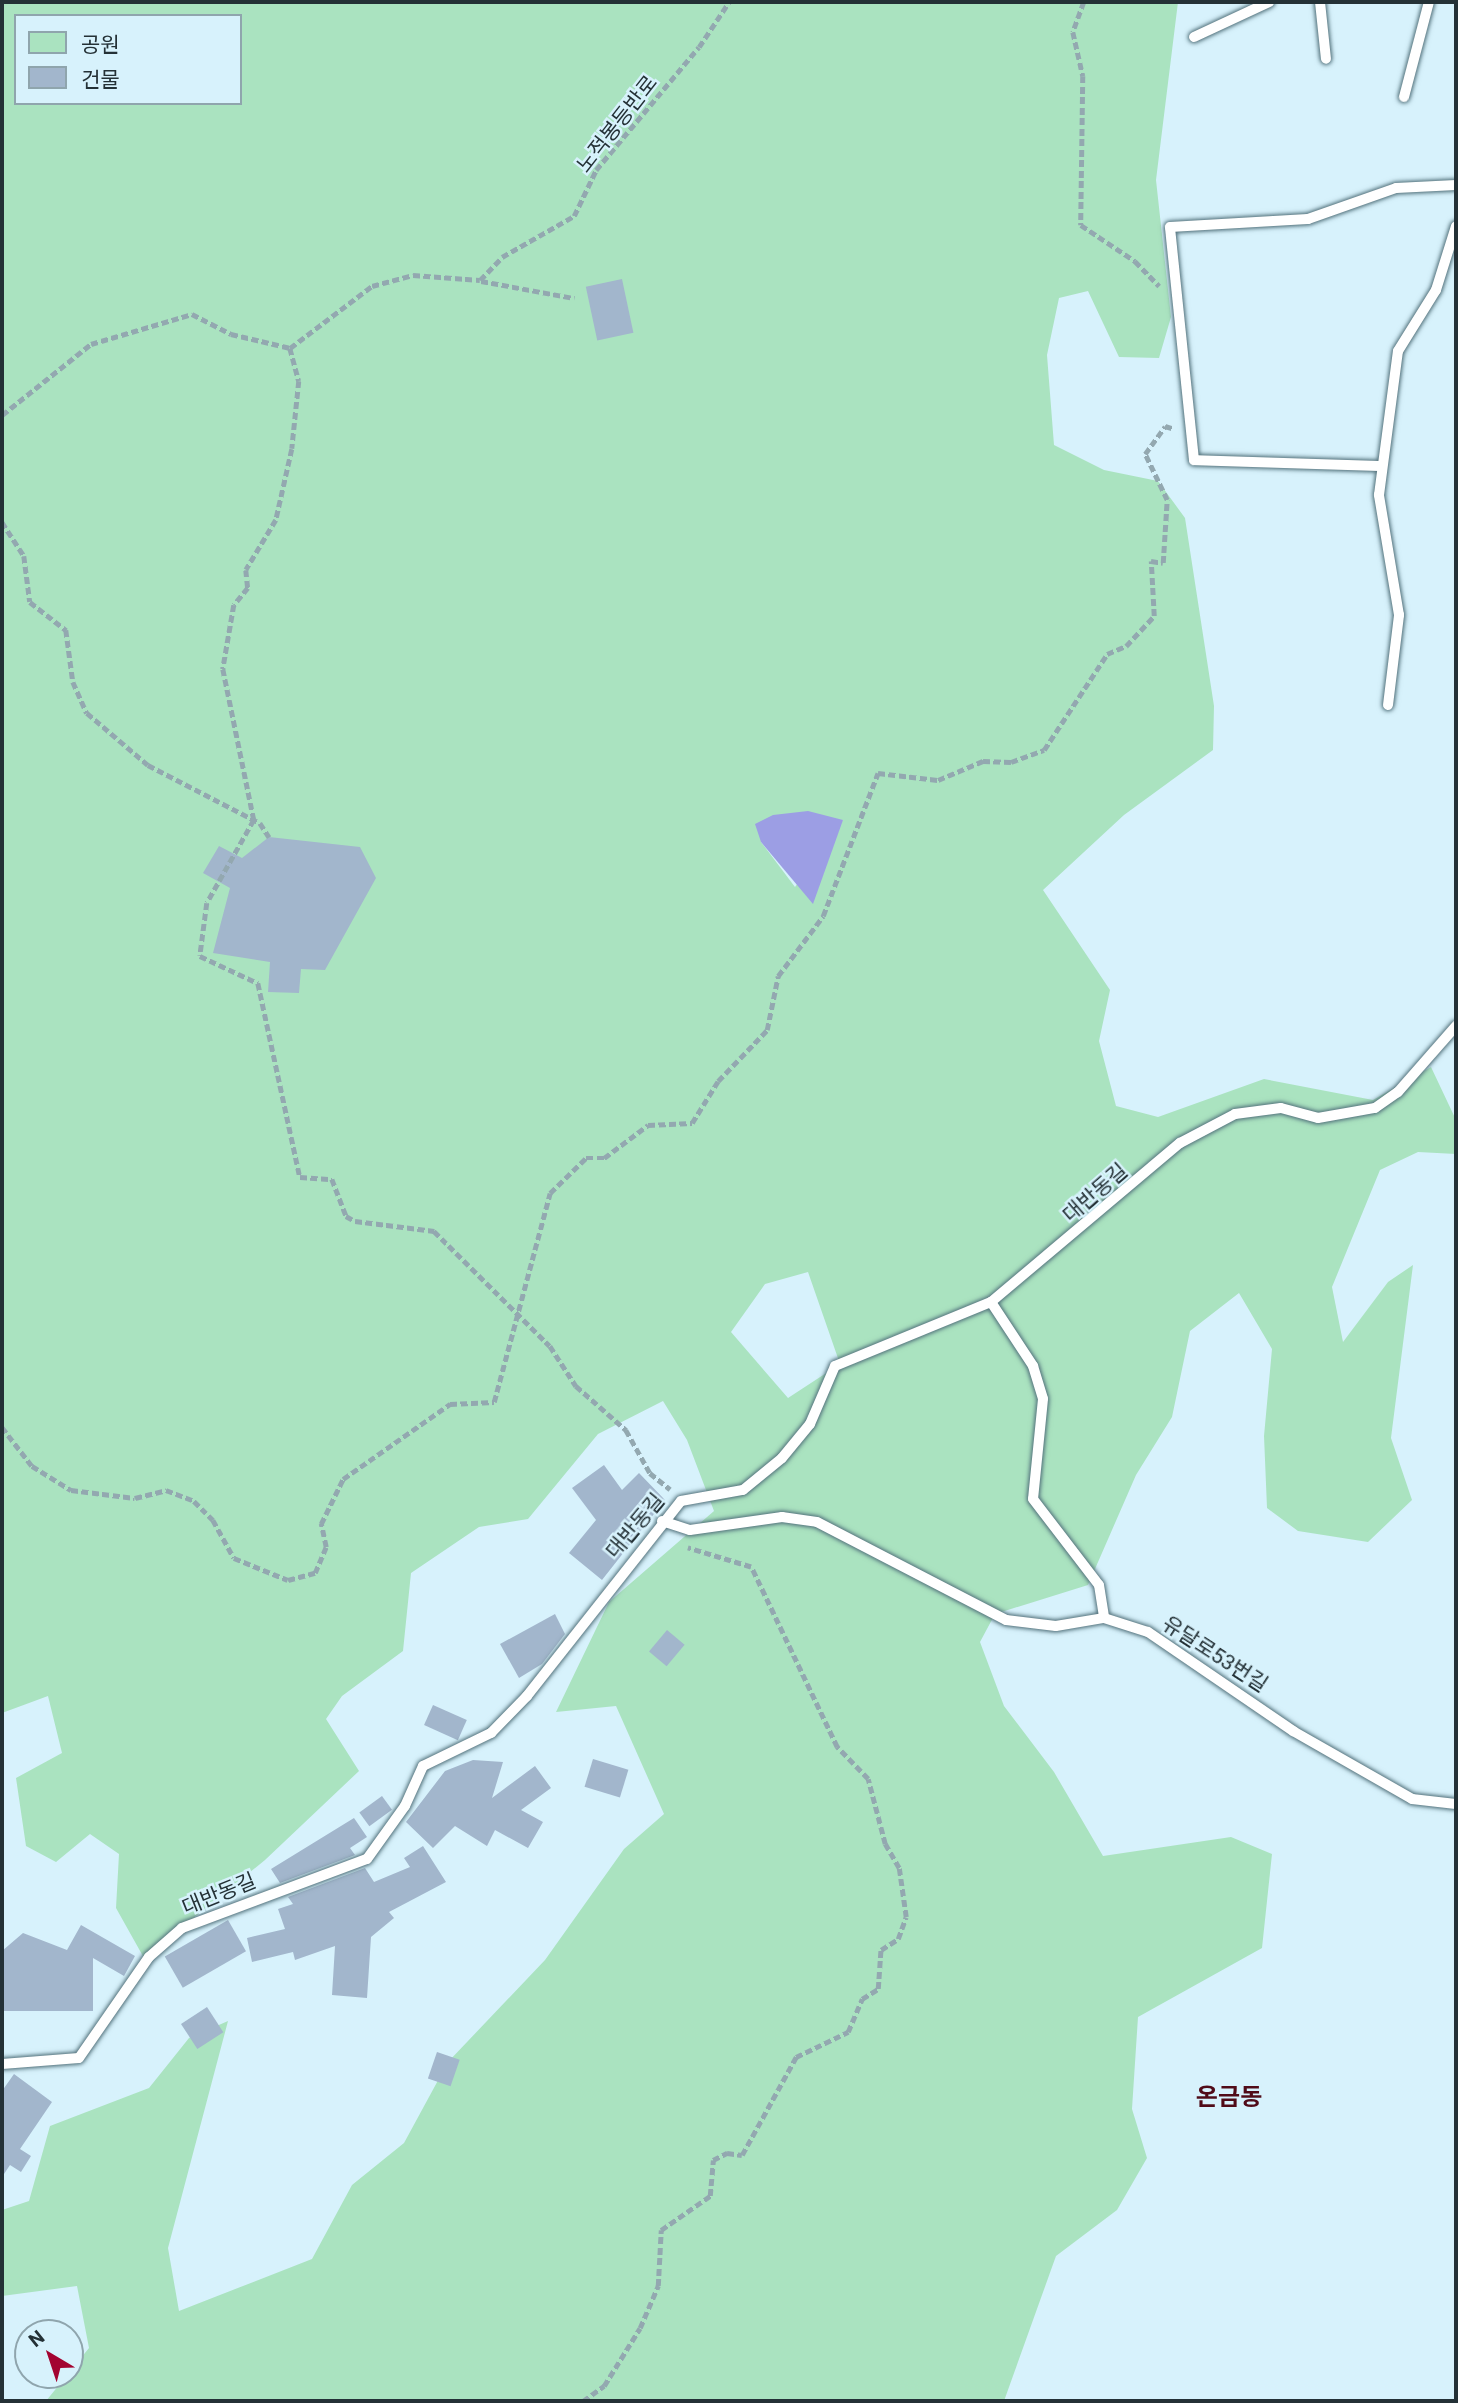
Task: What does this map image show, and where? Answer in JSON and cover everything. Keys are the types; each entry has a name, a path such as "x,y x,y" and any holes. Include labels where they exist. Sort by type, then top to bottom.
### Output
{"lane":[{"path":"1194,37 1269,2"},
{"path":"1320,2 1326,59"},
{"path":"1404,97 1429,2"},
{"path":"1382,466 1194,460 1189,434 1186,353 1176,305 1170,227 1308,219 1396,188 1456,186"},
{"path":"1388,705 1399,615 1380,507 1382,466 1398,351 1436,290 1456,226"},
{"name":"대반동길","path":"2,2064 79,2058 149,1957 182,1928 367,1858 399,1815 423,1766 491,1733 527,1696 662,1521 683,1499 743,1490 782,1458 810,1423 835,1366 991,1302 1180,1143 1235,1114 1281,1108 1318,1118 1375,1108 1398,1092 1456,1026"},
{"path":"991,1302 1033,1366 1044,1399 1033,1499 1099,1585 1104,1618"},
{"name":"유달로53번길","path":"662,1521 690,1530 782,1517 817,1522 1006,1620 1056,1626 1104,1618 1147,1632 1293,1731 1412,1799 1456,1804"}],"path":[{"name":"노적봉등반로","path":"480,280 502,257 574,216 596,170 699,47 729,2"},
{"path":"1084,2 1073,32 1083,76 1082,225 1135,261 1176,305"},
{"path":"290,348 372,286 413,275 480,280 575,298"},
{"path":"2,415 90,344 192,314 231,334 290,348"},
{"path":"290,348 299,382 292,449 276,520 246,569 248,588 234,605 223,669 254,820 207,903 200,957 258,984 300,1177 332,1179 346,1216 355,1222 434,1231 550,1346 576,1386 626,1430 650,1473 683,1499"},
{"path":"2,1427 32,1466 71,1490 135,1498 166,1490 194,1501 213,1520 234,1558 288,1580 303,1578 323,1559 321,1524 343,1479 450,1404 494,1402 519,1318 550,1193 586,1158 604,1158 648,1125 692,1123 718,1082 767,1030 778,976 823,916 878,773 938,780 984,761 1011,762 1044,750 1107,654 1126,646 1154,616 1151,561 1163,563 1167,500 1145,454 1165,426 1189,434"},
{"path":"2,522 14,547 24,556 30,602 66,630 73,682 103,731 148,765 254,820 268,837"},
{"path":"583,2401 604,2386 640,2328 657,2287 661,2230 710,2196 713,2161 727,2153 742,2155 796,2057 848,2032 862,1999 878,1989 881,1950 898,1939 906,1917 900,1868 886,1844 868,1779 836,1746 751,1567 687,1548"}],"green space":[{"path":"2,2 1178,2 1156,180 1171,317 1159,358 1119,357 1088,291 1059,298 1047,355 1054,445 1104,470 1158,481 1185,518 1214,706 1213,750 1124,815 1043,890 1110,990 1099,1041 1116,1106 1158,1117 1264,1079 1373,1100 1431,1067 1456,1120 1456,1154 1418,1152 1380,1170 1332,1287 1343,1342 1388,1282 1413,1265 1391,1438 1412,1500 1368,1542 1298,1531 1267,1508 1264,1436 1272,1349 1239,1293 1190,1331 1172,1417 1136,1475 1088,1585 995,1614 980,1642 1004,1706 1054,1772 1103,1856 1231,1837 1272,1854 1262,1948 1138,2017 1132,2109 1147,2158 1117,2210 1056,2256 1004,2401 46,2401 56,2389 84,2389 84,2354 89,2348 77,2286 2,2296 2,2210 29,2201 50,2126 149,2088 189,2038 228,2021 168,2248 179,2311 312,2259 352,2185 404,2143 448,2062 545,1960 624,1849 664,1814 616,1706 556,1712 609,1602 714,1511 687,1440 663,1401 598,1434 528,1519 479,1527 411,1573 403,1651 342,1696 326,1719 359,1771 265,1860 144,1958 116,1908 119,1854 90,1834 56,1862 26,1846 16,1778 62,1753 48,1696 2,1713","holes":["843,820 795,887 761,842","808,1272 840,1364 788,1398 731,1332 765,1284"]}],"water":[{"path":"808,811 843,820 813,904 761,842 755,824 773,815"}],"building":[{"path":"622,279 633,333 597,340 586,287"},
{"path":"269,837 360,847 376,878 325,970 301,969 299,993 268,992 270,962 213,953 230,888 203,873 219,846 242,858"},
{"path":"604,1465 622,1490 639,1473 665,1500 602,1580 569,1553 596,1520 572,1488"},
{"path":"555,1614 565,1634 542,1664 519,1678 500,1644"},
{"path":"667,1630 685,1645 667,1666 649,1651"},
{"path":"433,1705 467,1720 458,1740 424,1725"},
{"path":"593,1759 628,1770 620,1798 585,1787"},
{"path":"473,1760 503,1762 492,1798 535,1766 551,1788 521,1810 543,1822 528,1848 495,1830 487,1846 455,1826 433,1848 406,1822 445,1771"},
{"path":"382,1796 392,1810 369,1826 359,1812"},
{"path":"354,1818 367,1837 350,1848 355,1855 280,1883 271,1869"},
{"path":"423,1846 446,1882 389,1912 394,1918 371,1937 367,1998 332,1995 335,1946 295,1960 293,1952 252,1962 247,1938 285,1929 278,1909 293,1904 288,1897 365,1868 374,1882 410,1867 404,1858"},
{"path":"228,1920 246,1951 183,1988 165,1956"},
{"path":"81,1925 135,1956 124,1976 93,1958 93,2011 2,2011 2,1951 23,1933 67,1950"},
{"path":"207,2007 223,2032 197,2049 181,2024"},
{"path":"437,2052 460,2060 451,2086 428,2078"},
{"path":"14,2074 52,2102 20,2149 31,2156 21,2172 10,2165 2,2177 2,2091"}],"district":[{"name":"온금동","path":"1229,2098"}]}
